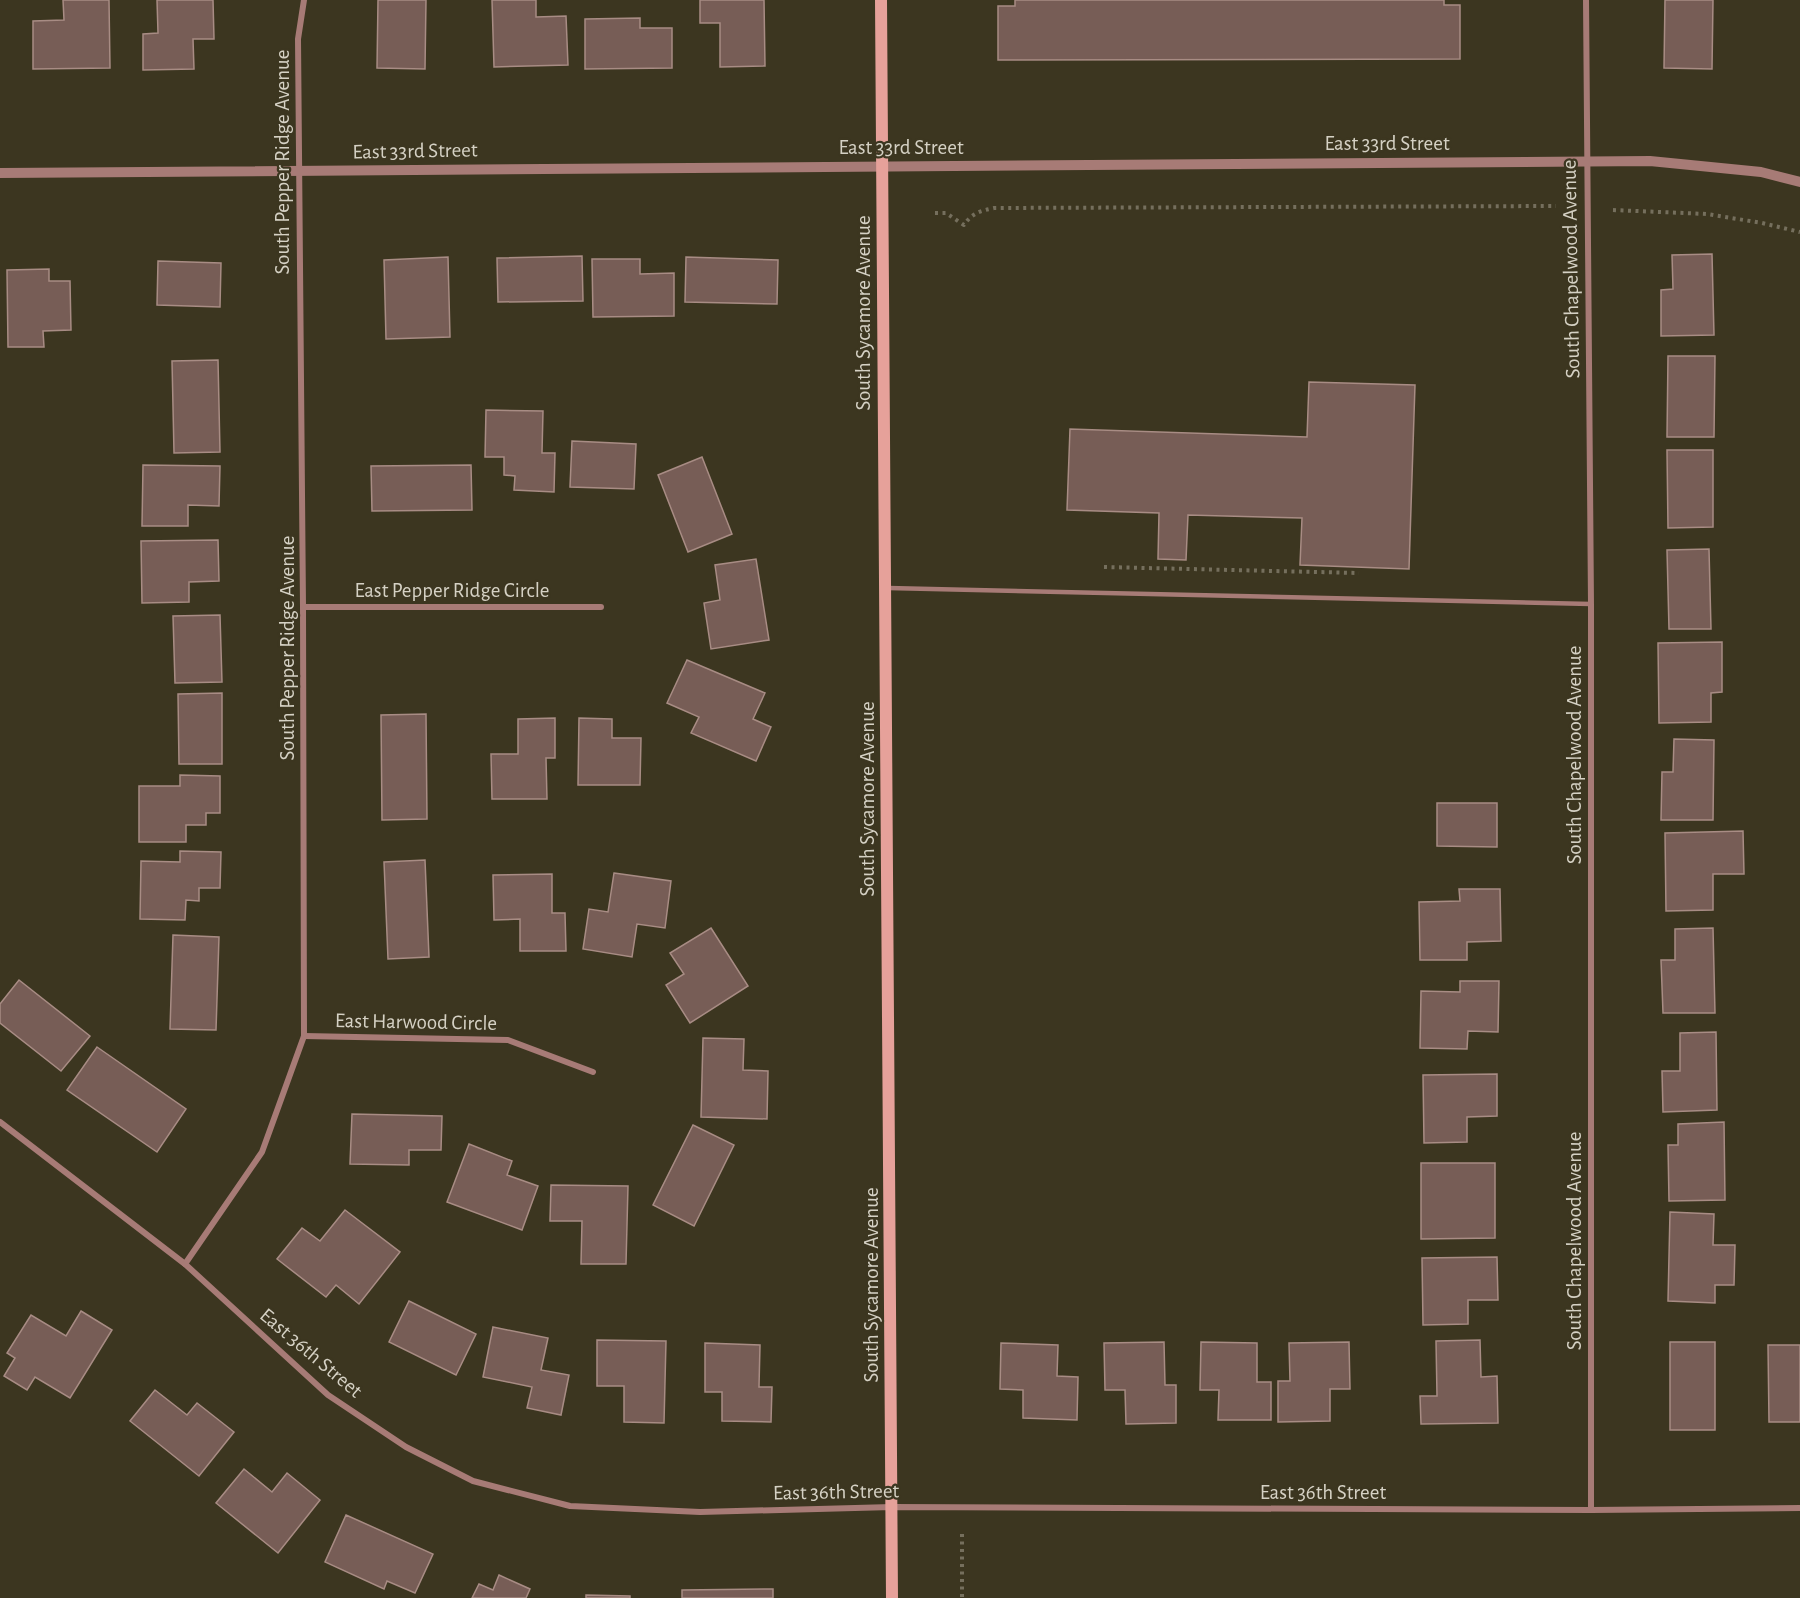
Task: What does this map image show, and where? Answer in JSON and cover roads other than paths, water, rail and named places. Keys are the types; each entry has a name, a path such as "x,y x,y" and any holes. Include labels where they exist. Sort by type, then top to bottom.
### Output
{"main road":[{"name":"South Sycamore Avenue","path":"881,0 892,1598"}],"street":[{"name":"South Pepper Ridge Avenue","path":"185,1264 262,1152 304,1036 298,39 304,0"},
{"name":"South Chapelwood Avenue","path":"1586,0 1591,604 1591,1510"},
{"name":"East 33rd Street","path":"0,173 1650,161 1761,172 1800,182"},
{"name":"East Pepper Ridge Circle","path":"303,607 601,607"},
{"name":"East Harwood Circle","path":"304,1036 508,1040 593,1072"},
{"name":"East 36th Street","path":"0,1122 185,1264 328,1395 406,1447 473,1481 570,1506 700,1512 892,1507 1591,1510 1800,1508"}],"lane":[{"path":"885,588 1591,604"}]}
